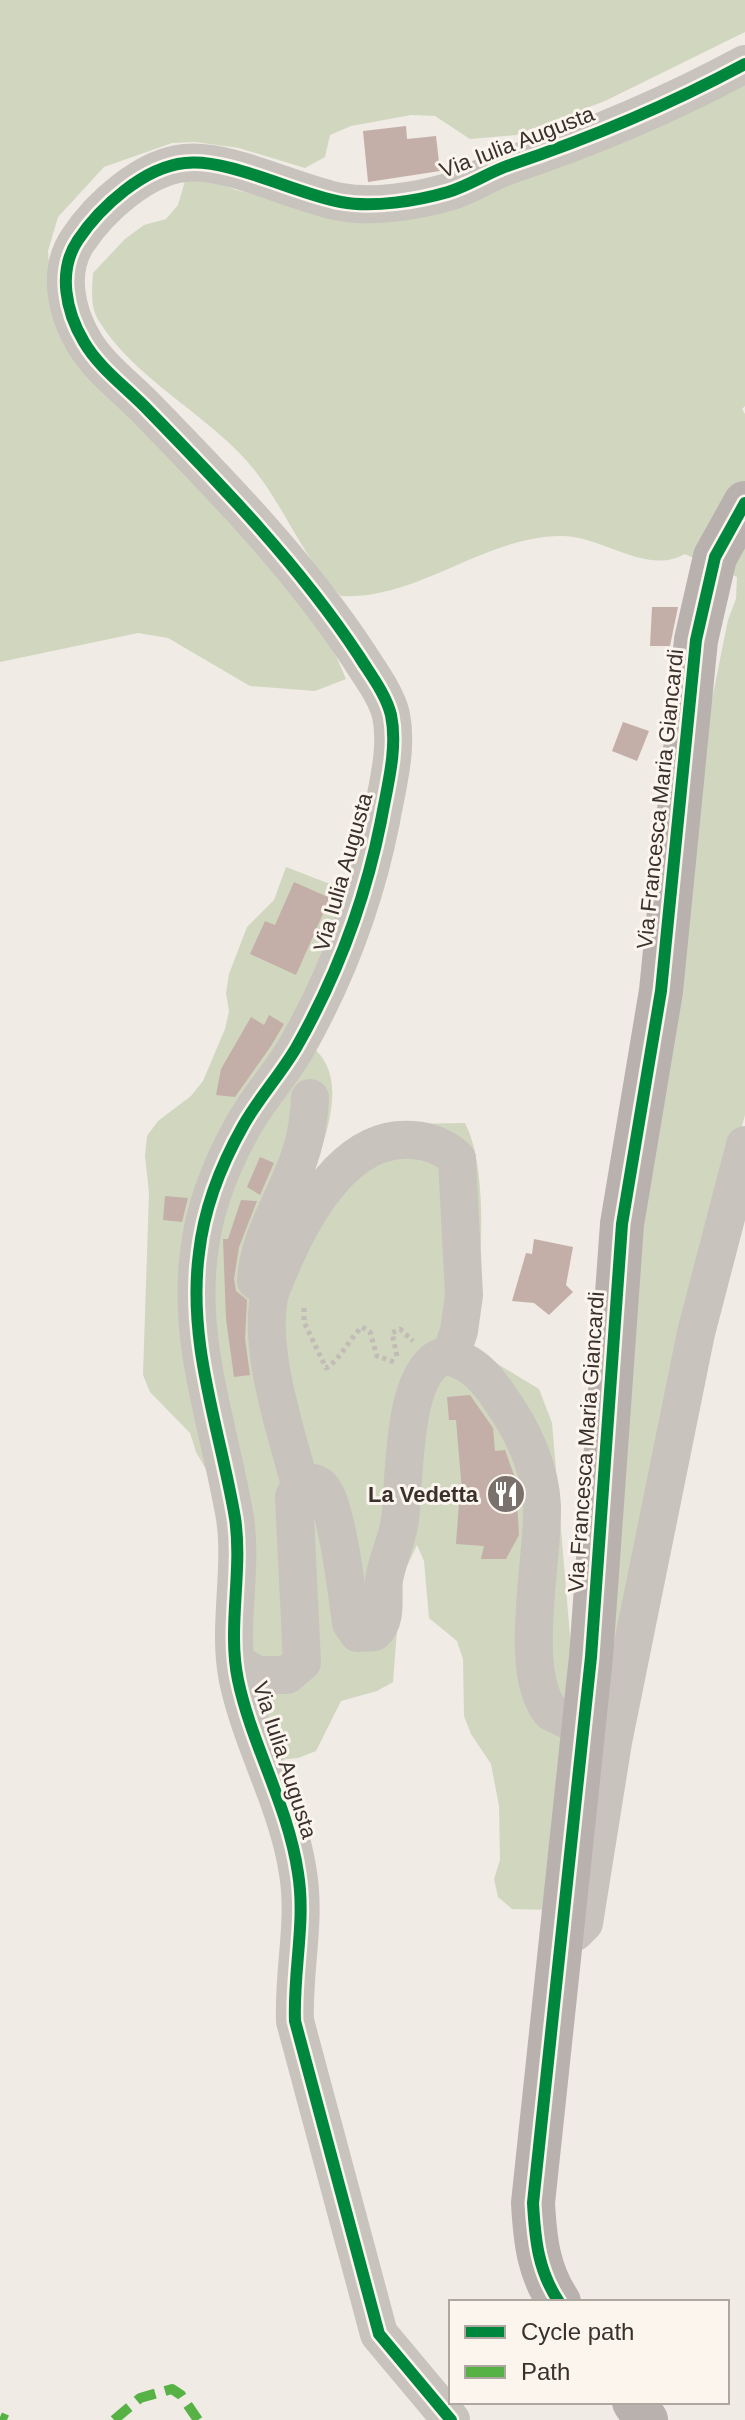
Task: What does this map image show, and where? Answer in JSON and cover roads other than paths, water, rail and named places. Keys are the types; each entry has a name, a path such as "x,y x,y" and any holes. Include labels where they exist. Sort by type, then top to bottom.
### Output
{"main road":[{"name":"Via Francesca Maria Giancardi","path":"558,2300 541,2267 535,2242 533,2203 568,1933 622,1224 661,991 696,640 715,557 745,503"}],"street":[{"name":"Via Iulia Augusta","path":"451,2420 379,2334 295,2021 294,1988 302,1902 289,1823 240,1686 237,1663 237,1529 198,1340 195,1297 199,1247 214,1188 239,1135 293,1053 331,980 351,930 389,780 393,744 390,710 344,634 297,572 218,482 89,350 67,302 68,258 101,212 130,187 175,164 192,161 239,172 345,204 392,201 450,191 501,168 605,131 745,64"},
{"path":"237,1663 257,1675 287,1675 302,1662 294,1497 300,1484 270,1355 267,1305 256,1284 257,1266 271,1220 293,1174 309,1121 310,1098"},
{"path":"267,1305 297,1232 316,1198 335,1176 367,1149 384,1142 423,1141 450,1152 457,1159 464,1295 452,1350 435,1359 418,1380 412,1406 399,1523 384,1581 380,1624 374,1632 358,1633 351,1623 332,1518 323,1490 312,1483 300,1484"},
{"path":"568,1933 584,1923 613,1742 696,1333 745,1145"},
{"path":"452,1350 486,1378 514,1417 531,1450 542,1504 533,1621 539,1680 551,1712 584,1728"}],"place":[{"name":"La Vedetta","path":"506,1494"}]}
